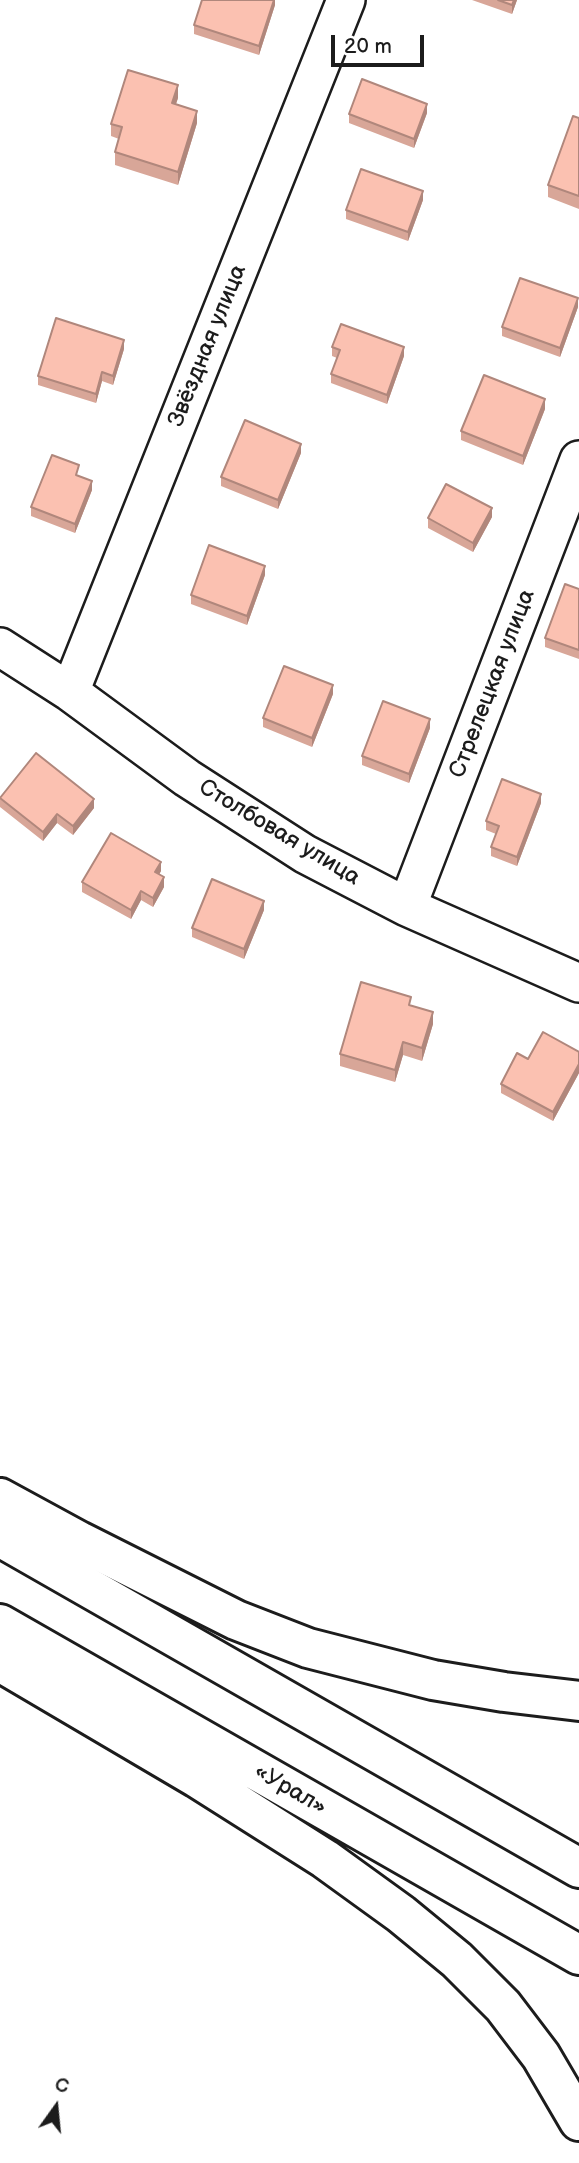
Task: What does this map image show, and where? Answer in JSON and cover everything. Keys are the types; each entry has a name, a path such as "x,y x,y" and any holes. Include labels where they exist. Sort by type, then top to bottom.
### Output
{"main road":[{"path":"0,1498 225,1615 308,1648 433,1680 579,1701"},
{"path":"0,1537 579,1868"},
{"name":"«Урал»","path":"0,1624 579,1955"},
{"path":"0,1662 197,1778 325,1859 401,1914 457,1960 503,2006 541,2056 579,2121"}],"street":[{"name":"Звёздная улица","path":"70,692 346,0"},
{"name":"Стрелецкая улица","path":"407,907 579,460"},
{"name":"Столбовая улица","path":"0,647 70,692 187,778 305,854 407,907 579,983"}],"building":[{"path":"202,0 274,0 259,46 194,25"},
{"path":"498,0 514,0 512,5"},
{"path":"128,70 178,85 172,103 197,111 178,172 115,152 122,127 111,124"},
{"path":"362,79 427,104 414,139 349,114"},
{"path":"573,116 579,118 579,196 548,185"},
{"path":"361,169 423,191 408,232 346,210"},
{"path":"520,278 578,298 560,348 502,327"},
{"path":"56,318 124,340 113,376 102,372 96,394 38,376"},
{"path":"341,324 404,347 387,395 331,374 340,350 332,347"},
{"path":"484,375 545,399 523,456 461,431"},
{"path":"245,420 301,444 278,500 221,477"},
{"path":"52,455 79,465 76,475 92,481 75,524 31,507"},
{"path":"446,484 492,508 473,543 428,518"},
{"path":"209,545 265,566 247,616 191,595"},
{"path":"565,584 579,589 579,650 545,638"},
{"path":"284,666 333,685 312,738 263,718"},
{"path":"383,701 430,719 409,774 362,756"},
{"path":"36,753 94,799 73,826 57,814 43,832 0,798"},
{"path":"502,779 541,794 517,857 491,847 499,826 486,821"},
{"path":"111,833 161,862 155,872 164,877 153,898 141,891 131,910 82,882"},
{"path":"212,879 264,901 244,949 192,928"},
{"path":"361,982 411,997 409,1005 433,1012 422,1048 403,1042 395,1070 340,1054"},
{"path":"543,1032 579,1052 579,1064 553,1112 501,1084 517,1053 528,1059"}]}
